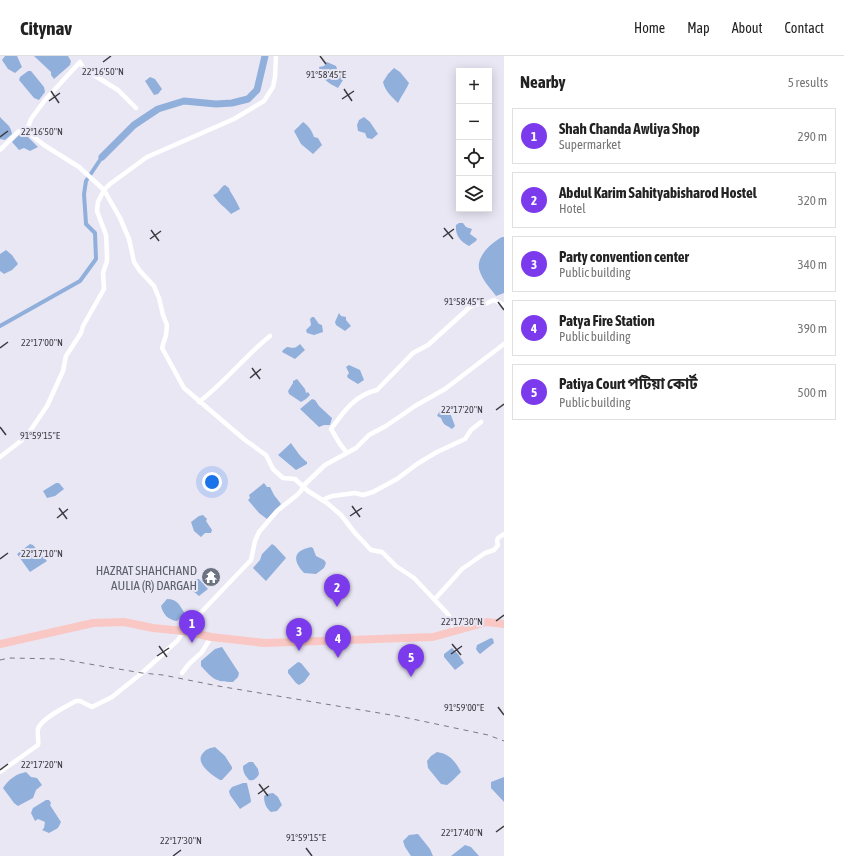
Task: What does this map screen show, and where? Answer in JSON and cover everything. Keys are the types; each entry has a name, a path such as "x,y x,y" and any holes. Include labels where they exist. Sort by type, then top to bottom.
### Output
{"highway":[{"path":"0,644 93,623 124,622 153,628 184,631 211,637 264,643 433,637 488,622 504,624"}],"street":[{"path":"0,457 26,438 47,406 63,370 66,356 81,333 83,326 104,289 103,273 108,253 106,235 97,211 98,202 104,190 110,184 147,158 234,119 264,101 273,87 276,56"},
{"path":"26,133 31,119 80,62 84,69 118,90 136,108"},
{"path":"0,150 19,131 30,134 44,145 79,167 104,190 120,218 129,239 134,262 154,286 159,298 167,324 166,335 162,348 184,388 245,440 266,455 273,469 283,478 295,478 308,491 341,515 371,550 382,552 396,566 414,578 435,599 451,619 455,631"},
{"path":"347,453 331,429 353,401 377,390 413,353 428,345 470,307 477,304 485,304 494,300 504,305"},
{"path":"199,402 247,358 251,352 270,336"},
{"path":"0,772 38,745 38,729 40,724 48,717 76,701 80,701 92,707 107,700 164,654 178,640 188,626 251,560 255,541 259,532 279,508 297,495 303,486 326,465 356,448 369,435 445,389 504,344"},
{"path":"322,500 332,496 355,493 363,495 373,492 397,479 417,464 437,452 465,439 471,430 481,422"},
{"path":"435,599 462,570 485,554 494,550 498,545 498,538 504,534"},
{"path":"182,673 202,652 211,637"}],"water":[{"path":"5,56 17,56 22,67 15,73 8,69 2,60"},
{"path":"34,56 68,56 71,61 70,65 54,79 51,72"},
{"path":"327,62 336,66 339,74 343,75 343,80 338,88 328,82 321,74 319,67 324,66"},
{"path":"394,68 400,72 409,83 398,103 387,91 383,82"},
{"path":"28,71 31,71 44,87 45,92 39,100 34,98 19,80 20,77"},
{"path":"150,77 155,79 162,89 158,94 154,95 145,81"},
{"path":"0,117 9,126 12,134 5,140 0,139"},
{"path":"364,117 370,122 378,134 372,139 367,138 365,133 358,131 357,125 359,120"},
{"path":"303,122 310,129 314,137 318,138 322,145 313,154 301,144 294,131"},
{"path":"19,135 27,136 38,147 30,151 24,148 19,150 12,142"},
{"path":"225,185 229,188 240,209 231,214 213,195"},
{"path":"463,223 466,227 472,229 470,234 477,239 469,246 457,235 456,225"},
{"path":"504,237 504,293 496,296 483,279 480,272 479,261 481,256 489,247"},
{"path":"6,250 12,255 18,264 12,270 4,274 0,271 0,254"},
{"path":"339,313 341,316 346,317 346,320 351,326 345,331 336,325 335,322"},
{"path":"314,317 319,324 322,325 323,332 314,335 307,333 306,330 311,325 310,319"},
{"path":"300,344 305,350 295,359 282,352 287,347 294,348"},
{"path":"349,365 360,370 364,380 358,384 348,378 347,376 349,373 346,367"},
{"path":"297,379 305,389 306,393 308,392 310,395 301,402 289,394 288,391 293,381"},
{"path":"312,399 315,400 319,406 332,418 330,425 319,427 300,409"},
{"path":"444,409 449,410 455,426 452,429 444,424 441,418 437,416 439,412"},
{"path":"291,443 307,462 307,464 296,470 278,455"},
{"path":"56,483 59,483 64,489 55,496 47,498 43,491"},
{"path":"264,483 267,487 270,487 281,504 267,519 259,513 248,500 250,498 249,495"},
{"path":"203,515 207,519 206,521 212,530 211,533 205,533 201,537 194,531 191,522"},
{"path":"30,544 33,545 47,561 30,572 17,554"},
{"path":"272,544 286,558 266,581 253,568 260,560 262,554"},
{"path":"311,547 313,548 316,556 324,560 326,563 324,568 316,574 304,573 296,561 296,557 300,551"},
{"path":"199,579 208,589 199,596 187,586"},
{"path":"167,599 174,600 185,614 177,621 169,618 163,612 161,606"},
{"path":"491,638 493,639 494,643 480,654 476,649 477,645"},
{"path":"222,647 239,673 238,677 233,682 215,679 201,666 201,661 215,649"},
{"path":"452,648 464,663 455,670 444,657 444,654"},
{"path":"298,662 301,663 310,674 304,682 299,685 288,673 288,670"},
{"path":"215,747 225,756 232,767 232,769 222,780 209,772 202,765 201,761 201,757 204,752"},
{"path":"437,752 449,756 461,772 447,785 441,784 428,768 427,761"},
{"path":"249,762 253,762 258,769 259,774 252,780 249,780 243,770 243,766"},
{"path":"26,772 31,777 37,778 42,785 36,790 33,798 18,806 3,788 13,777"},
{"path":"504,777 504,802 491,788 491,782"},
{"path":"247,783 251,802 240,809 230,795 229,791 232,787"},
{"path":"273,793 278,797 282,805 277,811 271,812 264,801 264,796"},
{"path":"46,800 49,800 51,803 50,805 61,822 58,828 49,833 42,830 45,822 38,819 35,821 31,813 33,808"},
{"path":"418,834 430,849 433,856 411,856 403,841 409,835"},
{"path":"465,845 471,847 479,856 451,856"}],"waterway":[{"path":"102,157 134,125 158,109 184,101 216,104 232,103 248,99 257,90 265,56"},
{"path":"0,326 80,281 96,259 95,233 86,224 84,194 86,181 102,157"}],"railway":[{"path":"0,660 9,658 60,659 142,673 163,675 218,686 403,717 488,735 504,741"}],"place":[{"name":"HAZRAT SHAHCHAND AULIA (R) DARGAH","path":"211,577"},
{"name":"Abdul Karim Sahityabisharod Hostel","path":"337,607"},
{"name":"Shah Chanda Awliya Shop","path":"192,643"},
{"name":"Party convention center","path":"299,651"},
{"name":"Patya Fire Station","path":"338,658"},
{"name":"Patiya Court পটিয়া কোর্ট","path":"411,677"}]}
